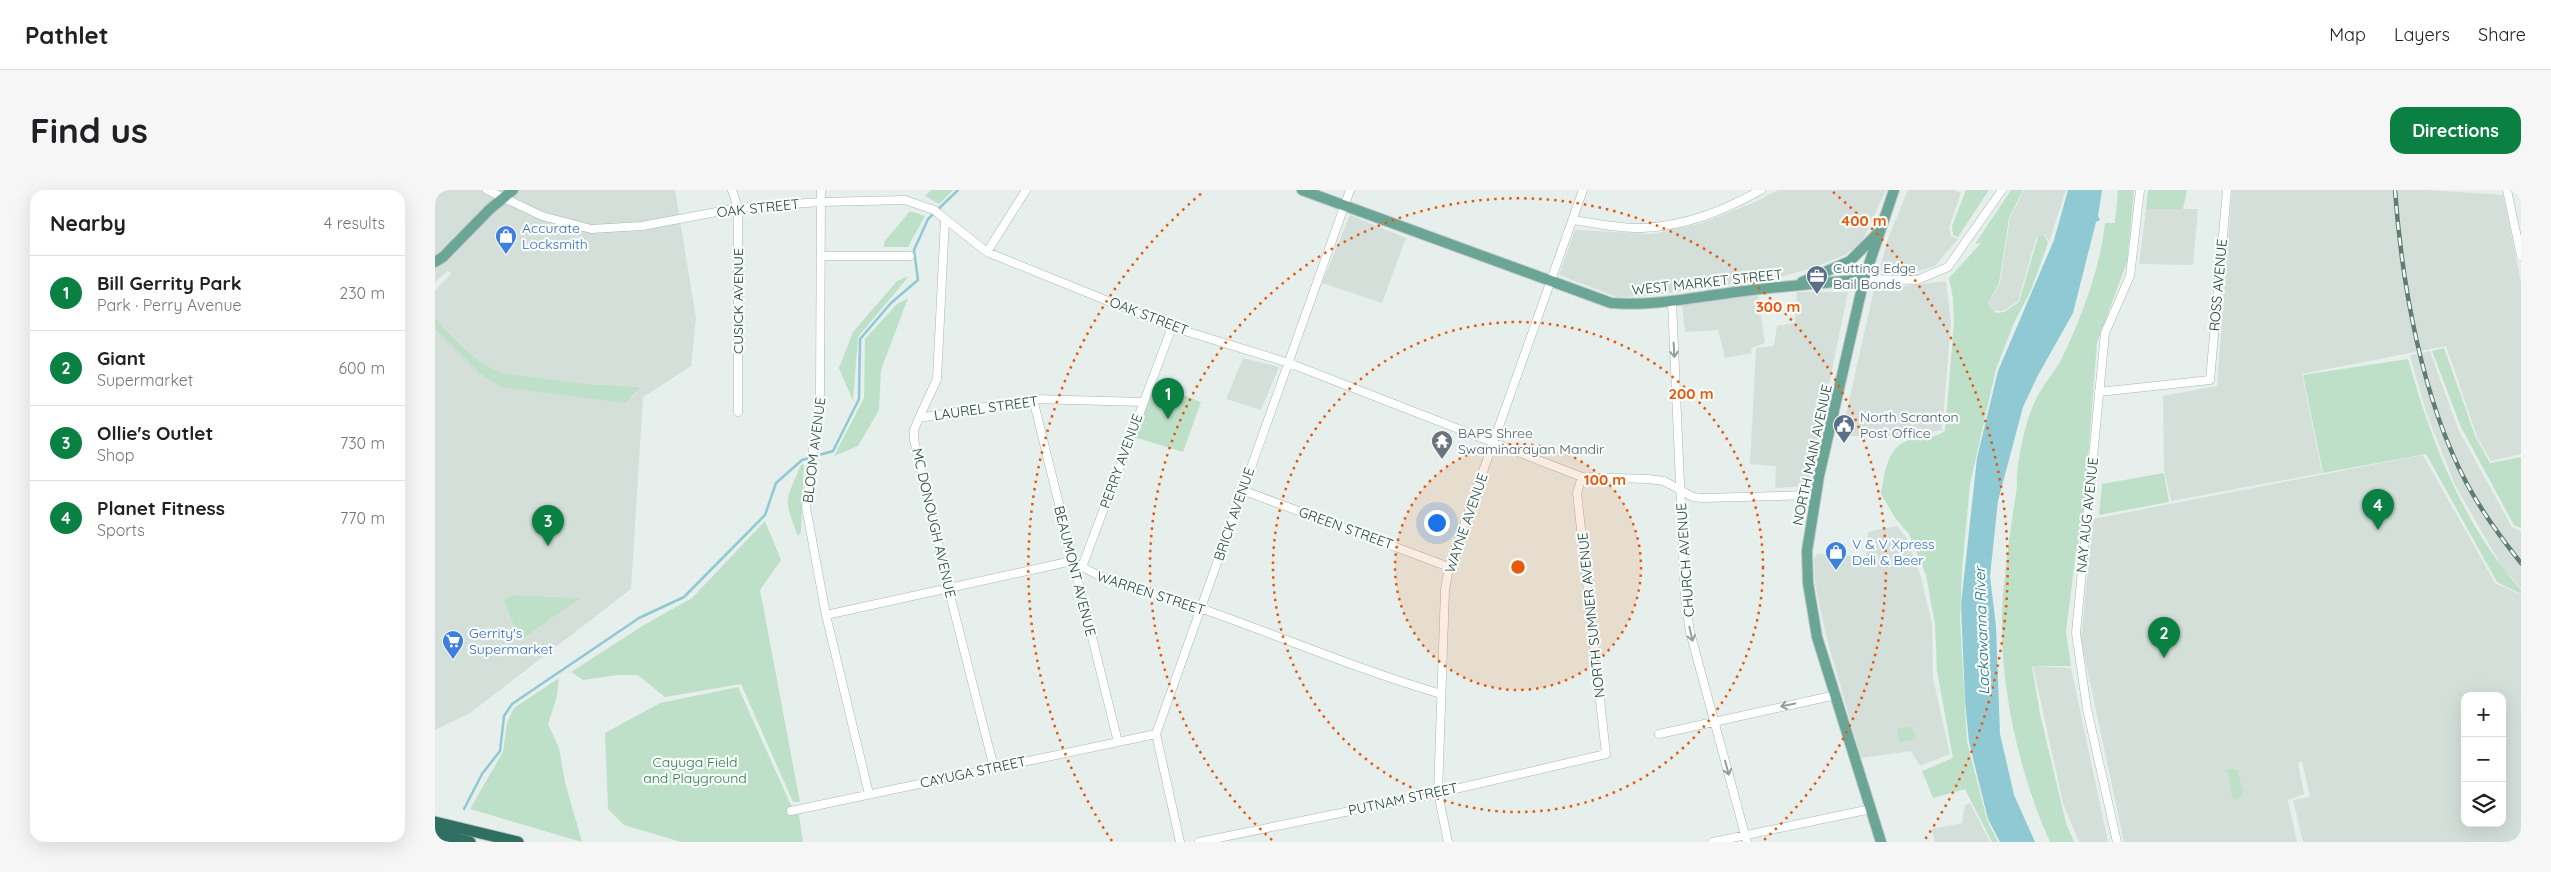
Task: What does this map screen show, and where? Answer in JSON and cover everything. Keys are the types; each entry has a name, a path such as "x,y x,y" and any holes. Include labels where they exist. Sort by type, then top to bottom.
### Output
{"highway":[{"path":"435,820 455,827 518,842"},
{"path":"435,833 470,842"}],"main road":[{"path":"435,272 439,259 513,190"},
{"name":"WEST MARKET STREET","path":"1302,190 1611,303 1631,304 1672,301 1864,279"},
{"name":"NORTH MAIN AVENUE","path":"1881,842 1817,637 1807,583 1807,551 1815,495 1864,279 1894,190"},
{"path":"1793,286 1850,261 1879,231"}],"street":[{"name":"OAK STREET","path":"487,190 542,216 591,229 642,226 738,208 821,202 905,200 933,210 987,252 1172,327 1289,363 1495,441 1582,477 1648,479 1664,482 1693,497 1703,498 1815,495"},
{"name":"CUSICK AVENUE","path":"732,190 738,208 738,412"},
{"name":"BLOOM AVENUE","path":"821,190 821,394 806,507 826,615 869,794"},
{"path":"987,252 1026,190"},
{"name":"BRICK AVENUE","path":"1156,734 1351,190"},
{"name":"WAYNE AVENUE","path":"1448,842 1438,793 1445,590 1449,567 1583,190"},
{"path":"1573,220 1640,228 1685,223 1702,218 1761,190"},
{"name":"WEST MARKET STREET","path":"1864,279 1917,280 1936,274 1948,267 2002,190"},
{"name":"NAY AUG AVENUE","path":"2117,842 2087,709 2076,633 2105,333 2130,276 2140,190"},
{"name":"ROSS AVENUE","path":"2099,392 2210,380 2227,190"},
{"path":"2507,190 2521,256"},
{"name":"MC DONOUGH AVENUE","path":"945,219 937,379 914,430 914,440 948,587 994,768"},
{"path":"822,256 910,256"},
{"name":"CHURCH AVENUE","path":"1672,301 1685,598 1690,632 1746,839"},
{"name":"PERRY AVENUE","path":"1082,567 1172,327"},
{"name":"LAUREL STREET","path":"919,418 1033,399 1143,402"},
{"name":"BEAUMONT AVENUE","path":"1033,399 1118,742"},
{"name":"NORTH SUMNER AVENUE","path":"1582,477 1577,493 1606,754"},
{"name":"GREEN STREET","path":"1242,490 1449,567"},
{"path":"826,615 1072,560"},
{"name":"WARREN STREET","path":"1072,560 1090,572 1202,609 1398,682 1441,694"},
{"path":"1659,734 1715,720 1836,695"},
{"path":"1156,734 1180,842"},
{"name":"CAYUGA STREET","path":"791,811 1156,734"},
{"name":"PUTNAM STREET","path":"1199,842 1438,793 1606,754"},
{"path":"1713,842 1746,839 1871,809"}],"shaded area":[{"path":"435,190 675,190 696,318 691,366 643,397 631,589 470,713 435,730 435,329 480,374 501,387 632,397 641,387 588,384 502,373 490,369 469,352 435,318 435,290 452,273 447,271 435,283","holes":["515,595 579,598 520,641 503,599"]},
{"path":"1778,190 1886,190 1862,242 1845,255 1815,267 1780,277 1647,296 1617,297 1559,275 1575,230 1652,234 1702,223 1753,203"},
{"path":"1908,190 1954,190 1961,193 1949,228 1951,236 1958,239 1935,266 1913,273 1879,271 1889,236"},
{"path":"2024,190 2066,190 2049,242 2045,234 2036,238 2018,301 2003,311 1996,311 1988,303 2000,283 2010,218"},
{"path":"2232,190 2428,190 2503,195 2521,282 2521,454 2491,461 2478,439 2446,346 2302,374 2322,473 2171,501 2164,469 2163,396 2217,386"},
{"path":"2146,209 2198,209 2193,265 2139,264"},
{"path":"1350,215 1406,238 1382,303 1322,283"},
{"path":"1946,281 1951,323 1942,430 1905,436 1841,436 1874,290"},
{"path":"1797,292 1848,292 1808,486 1775,488 1776,466 1750,464 1756,348 1774,346 1777,326 1795,323"},
{"path":"1758,294 1765,343 1751,348 1752,353 1725,358 1718,330 1685,332 1682,305"},
{"path":"2430,351 2458,429 2512,527 2521,531 2521,589 2502,567 2455,485 2426,412 2410,355"},
{"path":"1243,358 1279,367 1261,410 1226,399"},
{"path":"2423,455 2495,583 2521,595 2521,842 2303,842 2293,800 2310,797 2302,761 2298,763 2304,794 2288,800 2297,842 2124,842 2081,640 2093,519"},
{"path":"1897,526 1906,537 1921,577 1932,624 1933,678 1950,754 1920,766 1911,751 1861,758 1827,639 1815,584 1814,558 1818,554 1866,557 1868,532"},
{"path":"2033,666 2071,668 2108,842 2079,842 2063,803"},
{"path":"1970,803 1990,842 1935,842 1932,829 1962,823 1965,805"}],"green space":[{"path":"931,190 953,190 939,204 925,196"},
{"path":"1966,190 1989,190 1958,237 1953,235 1952,226"},
{"path":"2011,190 2023,190 2009,218 1999,283 1988,303 1996,313 2004,312 2019,302 2038,237 2044,235 2048,243 2031,290 2013,325 1996,369 1970,484 1962,569 1960,619 1967,742 1987,820 1998,842 1992,842 1965,789 1933,798 1922,771 1953,758 1937,671 1935,624 1926,575 1909,534 1896,519 1881,494 1889,459 1898,446 1906,441 1934,436 1945,431 1954,322 1953,298 1949,278 1981,243 1975,244"},
{"path":"2118,190 2134,190 2127,262 2097,343 2083,521 2076,553 2066,631 2071,666 2032,666 2040,714 2066,823 2074,842 2050,842 2027,781 2011,716 2003,649 2002,617 2005,573 2017,486 2018,465 2026,428 2037,397 2062,358 2083,309 2099,258 2105,223 2115,223"},
{"path":"2148,190 2187,190 2183,209 2146,209"},
{"path":"910,211 925,216 908,247 884,247 884,242"},
{"path":"909,276 858,337 853,401 839,368 853,332 897,281"},
{"path":"908,298 881,370 879,410 858,446 834,456 864,398 865,339 897,304"},
{"path":"435,318 474,356 492,369 502,373 588,384 641,387 625,403 501,387 480,374 435,329"},
{"path":"2444,348 2476,438 2490,463 2521,457 2521,528 2514,525 2461,427 2432,351"},
{"path":"2408,359 2427,421 2451,481 2482,538 2500,565 2521,590 2521,594 2497,582 2426,454 2323,473 2303,375"},
{"path":"1155,384 1201,402 1183,452 1134,437"},
{"path":"804,464 801,532 798,536 790,514 788,500 801,465"},
{"path":"2164,473 2169,502 2099,515 2102,484"},
{"path":"765,521 781,560 760,590 800,802 793,802 741,684 665,697 638,675 618,675 583,680 571,672 644,625 692,598"},
{"path":"515,595 581,598 520,641 503,599"},
{"path":"559,678 557,696 548,724 559,748 565,782 582,842 470,809 503,752 507,723 514,708"},
{"name":"Cayuga Field and Playground","path":"738,687 790,803 799,815 803,842 681,842 624,825 608,809 605,733 660,703"},
{"path":"1912,726 1916,739 1900,742 1897,729"},
{"path":"2227,769 2238,771 2243,792 2238,799 2233,800"}],"water":[{"name":"Lackawanna River","path":"2068,190 2102,190 2098,216 2100,220 2096,222 2073,313 2037,377 2023,407 1998,501 1990,576 1996,627 2000,734 2014,795 2035,842 2000,842 1988,819 1969,742 1965,700 1961,605 1977,458 1998,371 2054,240"}],"waterway":[{"path":"464,809 482,774 500,751 504,716 512,704 639,618 684,597 765,515 776,483 802,460 833,451 859,399 860,339 891,303 918,280 914,250 928,219 958,190"}],"railway":[{"path":"2395,190 2398,227 2409,303 2426,379 2438,416 2451,451 2467,484 2492,525 2521,563"}],"place":[{"name":"Accurate Locksmith","path":"506,255"},
{"name":"Cutting Edge Bail Bonds","path":"1817,295"},
{"name":"Bill Gerrity Park","path":"1168,419"},
{"name":"North Scranton Post Office","path":"1844,444"},
{"name":"BAPS Shree Swaminarayan Mandir","path":"1442,460"},
{"name":"Planet Fitness","path":"2378,530"},
{"name":"Ollie's Outlet","path":"548,546"},
{"name":"V & V Xpress Deli & Beer","path":"1836,571"},
{"name":"Giant","path":"2164,658"},
{"name":"Gerrity's Supermarket","path":"453,660"}]}
